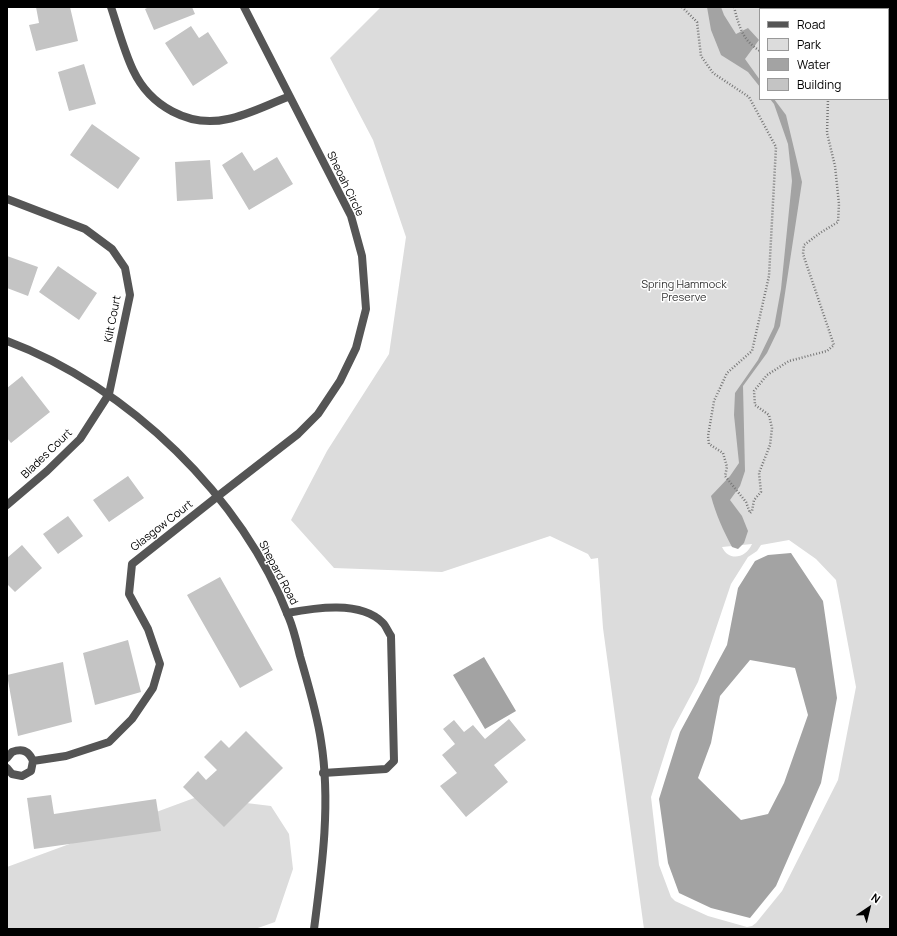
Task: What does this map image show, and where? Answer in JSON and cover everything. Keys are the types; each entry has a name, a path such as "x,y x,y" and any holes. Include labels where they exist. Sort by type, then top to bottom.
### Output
{"street":[{"path":"111,7 133,71 149,94 164,107 184,117 206,121 228,119 288,97"},
{"name":"Sheoah Circle","path":"218,496 298,434 318,414 340,381 356,348 366,309 362,256 351,216 288,97 244,7"},
{"name":"Kilt Court","path":"7,199 85,229 112,249 124,268 130,295 109,394"},
{"name":"Shepard Road","path":"7,341 59,364 109,394 171,445 218,496 262,562 287,613 307,680 321,742 325,798 322,865 314,929"},
{"name":"Blades Court","path":"7,505 47,472 80,439 109,394"},
{"name":"Glasgow Court","path":"33,761 66,756 109,742 132,719 152,688 160,664 148,629 129,594 132,564 218,496"},
{"path":"287,613 316,607 352,609 366,612 382,622 391,636 394,761 386,769 324,773"},
{"path":"7,758 12,752 22,750 27,752 33,761 31,771 22,776 12,774 7,768"}],"path":[{"path":"682,7 697,22 701,56 713,73 749,97 776,147 769,276 752,351 727,373 714,401 708,436 709,444 723,453 727,467 725,476 746,502 750,513 752,511 754,500 761,492 759,473 770,445 772,428 769,415 755,405 754,391 766,375 789,361 827,351 834,344 803,254 804,245 838,222 839,204 835,166 827,133 828,100"},
{"path":"734,7 740,31 754,47 759,50"}],"green space":[{"name":"Spring Hammock Preserve","path":"381,7 890,7 890,929 644,929 603,628 598,558 591,559 588,554 550,536 442,572 334,568 291,520 327,451 389,354 406,237 373,140 330,58","holes":["789,540 816,559 836,580 856,687 838,780 782,891 756,923 747,927 708,916 675,901 671,897 659,865 651,797 672,731 698,682 731,584 748,557 757,551 761,545","752,544 746,552 737,556 729,555 722,547"]},
{"path":"197,797 271,806 289,834 293,869 275,922 255,929 7,929 7,867"}],"water":[{"path":"707,7 721,7 724,15 736,34 748,28 759,40 745,59 759,79 759,86 748,72 721,55 711,30"},
{"path":"771,100 775,100 786,115 802,182 780,326 767,353 743,386 745,471 740,486 730,500 742,516 748,531 744,543 738,549 732,547 717,516 711,496 730,476 739,463 734,415 735,393 758,360 774,327 781,289 792,181 788,144 774,104"},
{"path":"791,553 823,601 837,698 821,783 776,886 750,918 711,908 679,893 668,863 659,799 680,732 727,645 738,588 755,561 768,555","holes":["750,660 795,668 808,715 784,783 768,814 741,820 698,778 711,743 720,696"]},
{"path":"484,657 516,711 485,729 453,675"}],"building":[{"path":"36,7 70,7 78,41 36,51 29,25 39,23"},
{"path":"149,7 192,7 195,14 154,30 145,9"},
{"path":"191,26 199,38 208,32 228,63 193,86 165,43"},
{"path":"84,64 96,104 69,111 58,72"},
{"path":"92,124 140,158 118,189 70,155"},
{"path":"242,152 254,171 277,157 293,184 249,210 222,165"},
{"path":"210,160 213,199 177,201 175,162"},
{"path":"7,256 38,267 28,296 7,288"},
{"path":"58,266 97,293 79,320 39,292"},
{"path":"22,376 50,412 11,443 7,438 7,388"},
{"path":"128,476 144,498 109,522 93,500"},
{"path":"68,516 83,536 58,554 43,534"},
{"path":"22,545 42,568 15,592 7,584 7,558"},
{"path":"220,577 273,670 240,688 187,595"},
{"path":"128,640 141,692 95,705 83,653"},
{"path":"63,662 72,722 18,736 7,675"},
{"path":"509,719 526,740 494,765 508,782 466,817 440,786 457,773 442,755 455,744 443,729 454,720 464,732 473,725 485,739"},
{"path":"246,731 283,768 224,827 183,787 198,771 206,780 217,770 204,757 221,740 229,748"},
{"path":"51,795 54,814 156,799 161,831 34,849 27,798"}]}
